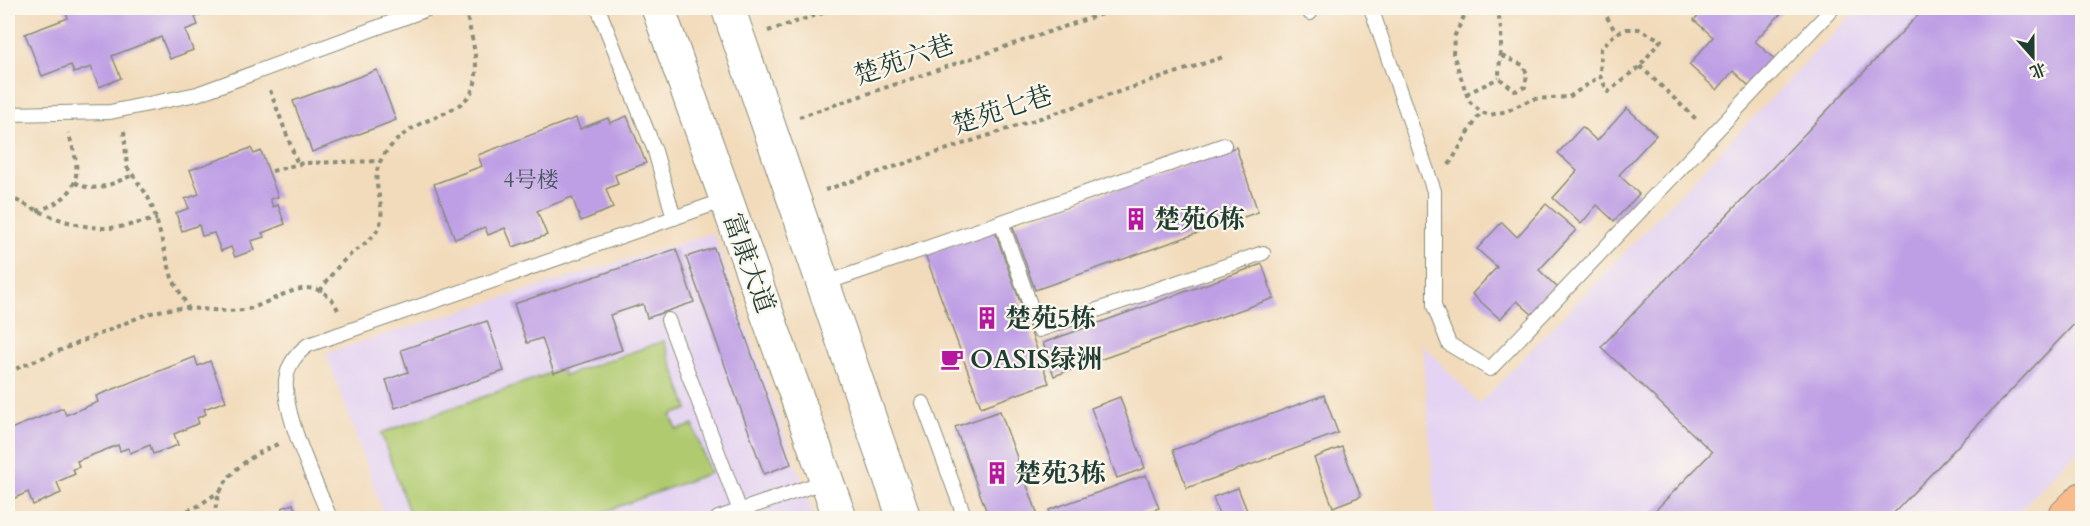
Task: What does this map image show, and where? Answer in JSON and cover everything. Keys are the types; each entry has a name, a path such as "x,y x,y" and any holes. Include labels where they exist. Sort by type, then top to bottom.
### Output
{"main road":[{"path":"2064,519 2082,499"}],"street":[{"name":"富康大道","path":"658,8 729,199 840,519"},
{"path":"728,8 904,519"}],"lane":[{"path":"8,114 124,109 197,94 430,8"},
{"path":"598,8 655,151 674,218"},
{"path":"1371,8 1434,191 1434,306 1449,344 1490,369 1833,8"},
{"path":"823,284 1224,145"},
{"path":"330,519 298,436 286,394 290,365 297,353 308,345 729,199"},
{"path":"1000,222 1039,330 1263,253"},
{"path":"669,320 740,511"},
{"path":"923,403 964,519"},
{"path":"718,519 827,481"}],"path":[{"path":"320,291 331,274 368,242 378,228 380,206 375,175 380,161 401,137 413,128 465,102 474,92 477,77 476,56 465,8"},
{"path":"739,40 838,8"},
{"name":"楚苑六巷","path":"769,127 1119,8"},
{"path":"1468,8 1454,37 1453,54 1469,101 1481,112 1490,115 1507,111 1532,99 1569,98 1600,76"},
{"path":"1495,8 1500,17 1499,78"},
{"path":"1607,8 1607,17 1616,33"},
{"path":"1639,29 1661,40 1640,66 1608,92 1600,76 1601,48 1616,33 1639,29"},
{"path":"1498,55 1518,61 1523,65 1527,74 1525,87 1516,91 1499,78"},
{"name":"楚苑七巷","path":"794,200 1222,57"},
{"path":"1640,66 1713,135"},
{"path":"262,70 298,165"},
{"path":"1466,94 1499,78"},
{"path":"124,109 127,167 147,195 157,219 172,278 188,307"},
{"path":"1434,191 1481,112"},
{"path":"36,211 64,199 75,182 76,154 61,113"},
{"path":"272,171 298,165 380,161"},
{"path":"75,182 83,188 94,190 133,175"},
{"path":"8,196 36,211 67,222 111,228 157,219"},
{"path":"8,372 140,317 167,309 188,307 243,310 292,291 304,289 320,291 337,307 349,331"},
{"path":"171,519 198,506 220,491 234,471 259,451 298,436"},
{"path":"215,519 220,491"}],"shaded area":[{"path":"1858,8 2082,8 2082,446 2012,518 1436,518 1422,344 1479,404"},
{"path":"713,233 815,518 385,518 326,353"}],"green space":[{"path":"664,341 688,409 671,415 677,430 693,425 710,473 587,518 411,518 381,433 562,369 564,376"}],"building":[{"path":"64,8 219,8 195,17 198,25 185,30 193,50 170,59 161,37 112,56 121,78 99,87 91,67 74,73 71,65 42,76 25,34 68,18"},
{"path":"1705,8 1786,8 1755,41 1775,60 1750,87 1733,71 1717,90 1689,65 1713,37 1694,20"},
{"path":"1925,8 2082,8 2082,316 1889,518 1648,518 1712,452 1601,347"},
{"path":"377,70 396,120 312,152 293,101"},
{"path":"1627,108 1656,135 1619,175 1639,194 1614,221 1597,205 1581,224 1553,198 1577,171 1558,153 1582,127 1597,141"},
{"path":"627,116 646,163 615,175 618,184 606,189 613,208 581,221 572,197 537,211 547,235 513,247 505,228 488,235 485,227 455,239 434,184 482,166 478,155 576,118 580,129 608,118 610,123"},
{"name":"楚苑6栋","path":"1236,147 1258,212 1035,290 1012,225"},
{"path":"251,148 254,154 261,151 278,197 270,199 273,207 278,205 285,224 262,233 264,237 251,241 254,250 235,257 231,247 221,251 214,233 202,236 199,225 182,231 176,213 189,208 185,199 199,194 190,170"},
{"path":"1546,204 1576,230 1539,270 1559,289 1534,316 1517,301 1500,319 1472,294 1497,267 1477,249 1502,222 1517,237"},
{"name":"楚苑5栋","path":"994,229 1049,383 981,407 925,254"},
{"path":"714,248 791,464 764,474 686,257"},
{"path":"676,249 694,302 647,318 643,304 610,315 622,350 554,373 542,338 527,343 514,304"},
{"path":"1262,264 1274,298 1054,376 1043,343"},
{"path":"487,321 504,371 395,408 386,380 408,372 401,350"},
{"path":"195,357 198,366 210,361 226,401 204,409 206,414 197,418 199,423 174,434 178,445 153,454 150,445 130,453 128,448 120,451 118,445 77,461 79,467 73,469 75,474 57,482 61,493 33,505 28,492 8,501 8,430 63,408 66,415 98,402 96,396"},
{"path":"1324,395 1338,433 1187,488 1173,450"},
{"path":"1120,397 1145,468 1117,478 1091,408"},
{"name":"楚苑3栋","path":"1000,411 1039,518 989,518 955,427"},
{"path":"1342,447 1361,496 1333,507 1314,458"},
{"path":"1146,475 1159,508 1131,518 1052,518 1049,510"},
{"path":"1238,488 1250,518 1220,518 1213,497"},
{"path":"293,504 298,518 286,518 282,508"}],"place":[{"name":"楚苑6栋","path":"1136,219"},
{"name":"楚苑5栋","path":"987,318"},
{"name":"OASIS绿洲","path":"952,359"},
{"name":"楚苑3栋","path":"997,473"}]}
